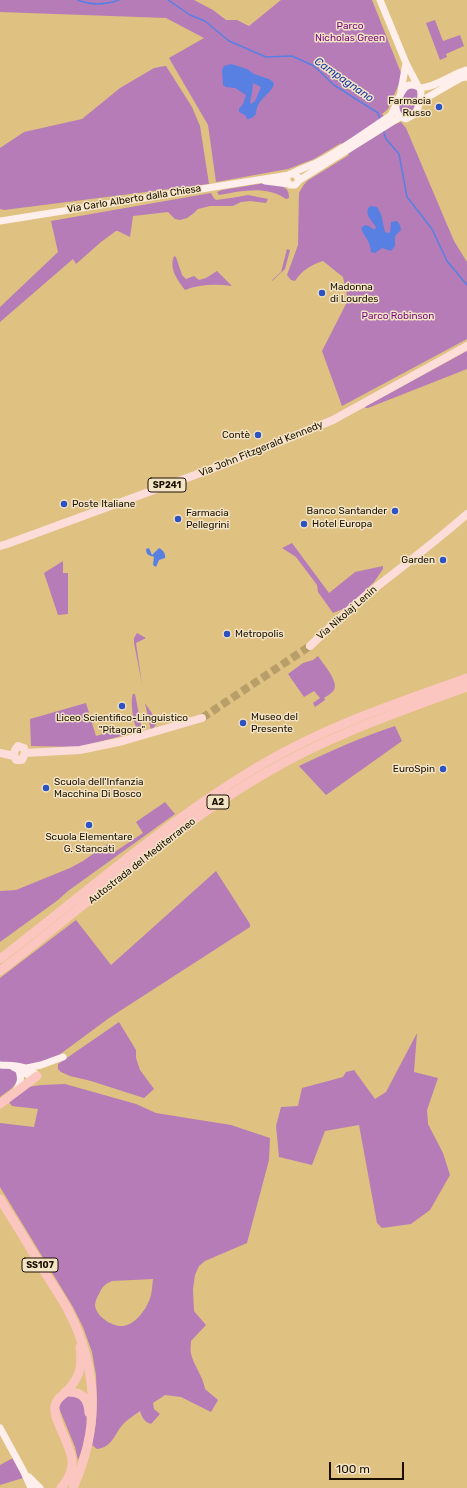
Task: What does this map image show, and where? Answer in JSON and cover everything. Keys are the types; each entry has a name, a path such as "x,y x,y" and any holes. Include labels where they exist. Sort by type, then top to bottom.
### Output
{"highway":[{"name":"Autostrada del Mediterraneo","path":"0,959 211,796 259,766 288,750 352,720 467,678"},
{"name":"Autostrada del Mediterraneo","path":"0,971 215,804 264,773 299,754 356,728 467,687"},
{"path":"0,1104 37,1076"},
{"name":"SS107","path":"0,1199 68,1310 78,1332 91,1372 93,1410 91,1431 86,1453 66,1486"},
{"path":"55,1488 66,1486 73,1465 72,1457 56,1417 55,1406 58,1399 73,1384 81,1367 78,1332"},
{"path":"65,1392 78,1393 86,1400 89,1407 91,1431"}],"main road":[{"name":"Via John Fitzgerald Kennedy","path":"0,546 226,464 296,436 333,420 467,346"},
{"name":"Via Nikolaj Lenin","path":"310,646 336,621 467,514"},
{"path":"0,753 14,756 15,749 18,746 24,748 25,753 80,750 123,741 202,718"}],"street":[{"path":"298,181 297,176 290,175 287,179 289,184 294,185 324,162 394,118 406,119 415,114 421,101 422,93 406,62 380,0"},
{"path":"394,118 405,78 406,62"},
{"path":"401,91 408,85 429,87 459,72 467,70"},
{"path":"421,101 467,76"},
{"name":"Via Carlo Alberto dalla Chiesa","path":"0,221 290,175 324,162"},
{"name":"Via Carlo Alberto dalla Chiesa","path":"256,180 289,184"},
{"name":"Via Carlo Alberto dalla Chiesa","path":"0,216 12,219"},
{"path":"0,1064 26,1068 41,1065 63,1057"},
{"path":"9,1066 30,1076 37,1076"},
{"path":"26,1068 34,1072 37,1076"},
{"path":"16,1092 20,1084 21,1077 19,1071"},
{"path":"0,1428 31,1488"},
{"path":"24,1472 40,1488"}],"green space":[{"name":"Parco Robinson","path":"0,0 194,0 213,10 226,20 237,20 249,26 281,0 372,0 401,73 401,79 388,109 382,114 393,125 401,122 406,128 454,241 467,262 467,339 342,406 322,351 348,300 343,277 323,261 307,268 295,281 291,280 287,275 298,245 299,193 307,181 349,155 341,143 314,159 288,169 216,182 208,125 169,58 204,38 166,18 0,12"},
{"path":"435,20 443,41 460,35 464,46 446,54 447,57 440,60 426,23"},
{"path":"166,66 192,107 200,126 209,184 4,210 0,209 0,148 24,132 82,119 120,88 154,68"},
{"path":"405,88 419,88 414,114 406,118 397,112"},
{"path":"265,183 281,186 289,193 289,198 286,199 270,192 253,190 219,195 217,192 222,190"},
{"path":"211,193 216,200 248,195 268,199 266,203 250,201 241,202 233,206 210,206 198,209 187,218 180,220 175,219 168,212 133,216 130,237 116,231 76,264 73,259 0,322 0,307 58,252 51,221"},
{"path":"287,249 290,250 285,269 272,281 281,272"},
{"path":"174,256 176,257 182,275 186,279 194,276 199,280 206,278 217,271 232,286 208,285 185,290 173,270 172,265"},
{"path":"467,351 467,369 365,408 366,406"},
{"path":"292,543 329,593 355,572 383,566 383,569 374,582 348,607 333,613 318,592 317,585 296,557 282,548"},
{"path":"63,561 63,573 68,573 68,614 58,615 44,573"},
{"path":"137,633 146,638 136,643 142,684 134,643 134,638"},
{"path":"318,656 327,668 335,686 334,690 324,698 325,700 315,707 313,703 320,698 314,691 304,697 288,674 303,663 313,660"},
{"path":"133,694 135,694 142,730 138,730 133,718"},
{"path":"86,703 96,736 124,728 125,735 80,747 31,746 30,719"},
{"path":"145,703 157,721 156,725 151,730"},
{"path":"395,726 402,741 326,795 299,766 346,744"},
{"path":"165,802 175,814 0,942 0,891 16,890 70,868 83,861 107,844 113,853 143,833 136,822"},
{"path":"216,871 250,924 250,927 109,1018 59,1055 45,1062 31,1065 0,1062 0,978 76,920 111,965"},
{"path":"119,1022 136,1050 136,1058 140,1070 154,1089 144,1098 70,1076 58,1069 58,1064"},
{"path":"417,1033 414,1072 438,1078 427,1110 428,1124 443,1153 450,1175 430,1210 411,1224 382,1228 377,1223 359,1125 325,1131 312,1165 279,1157 276,1126 281,1107 298,1106 302,1088 343,1077 346,1072 354,1070 375,1099 386,1092"},
{"path":"0,1066 8,1067 16,1071 17,1080 11,1089 0,1097"},
{"path":"65,1084 136,1104 156,1113 231,1125 270,1138 269,1160 247,1243 205,1261 199,1266 195,1275 193,1289 194,1311 206,1325 191,1341 191,1352 205,1389 218,1400 211,1412 181,1397 165,1395 153,1403 154,1409 160,1414 151,1424 144,1419 140,1411 124,1423 109,1444 97,1449 92,1445 96,1422 97,1399 96,1375 92,1352 83,1327 73,1307 0,1187 0,1123 34,1127 38,1109 12,1106 8,1101 28,1087","holes":["153,1279 152,1291 146,1307 135,1321 127,1325 119,1326 110,1323 98,1313 95,1304 103,1288 110,1282"]},
{"path":"67,1395 77,1396 86,1407 87,1436 78,1460 75,1447 59,1408 60,1401"},
{"path":"13,1458 23,1478 0,1485 0,1465"}],"water":[{"path":"231,64 247,69 254,74 269,79 274,83 273,87 259,104 256,114 252,118 247,119 245,115 239,112 246,95 235,88 226,87 223,85 222,70 224,66","holes":["253,83 261,87 255,101 251,104"]},
{"path":"370,206 377,207 381,214 385,232 390,232 391,222 397,221 400,225 401,230 395,236 395,246 391,251 382,248 375,253 371,252 368,241 361,228 365,225 373,229 376,227 370,220 367,211"},
{"path":"149,548 152,555 159,548 165,554 165,558 159,560 156,567 153,565 154,557 148,555 147,553 146,549"}],"waterway":[{"name":"Campagnano","path":"78,0 98,4 119,0"},
{"name":"Campagnano","path":"168,0 190,15 205,21 229,41 266,57 292,56 314,66 334,85 378,113 380,119"},
{"name":"Campagnano","path":"383,130 386,139 399,154 407,197 432,229 447,261 467,285"}],"tunnel":[{"path":"202,718 310,646"}],"place":[{"name":"Farmacia Russo","path":"439,107"},
{"name":"Madonna di Lourdes","path":"322,293"},
{"name":"Contè","path":"258,435"},
{"name":"Poste Italiane","path":"64,504"},
{"name":"Banco Santander","path":"395,511"},
{"name":"Farmacia Pellegrini","path":"178,519"},
{"name":"Hotel Europa","path":"304,524"},
{"name":"Garden","path":"443,560"},
{"name":"Metropolis","path":"227,634"},
{"name":"Liceo Scientifico-Linguistico \"Pitagora\"","path":"122,706"},
{"name":"Museo del Presente","path":"243,723"},
{"name":"EuroSpin","path":"443,769"},
{"name":"Scuola dell'Infanzia Macchina Di Bosco","path":"46,788"},
{"name":"Scuola Elementare G. Stancati","path":"89,825"}],"park label":[{"name":"Parco Nicholas Green","path":"350,32"}]}
